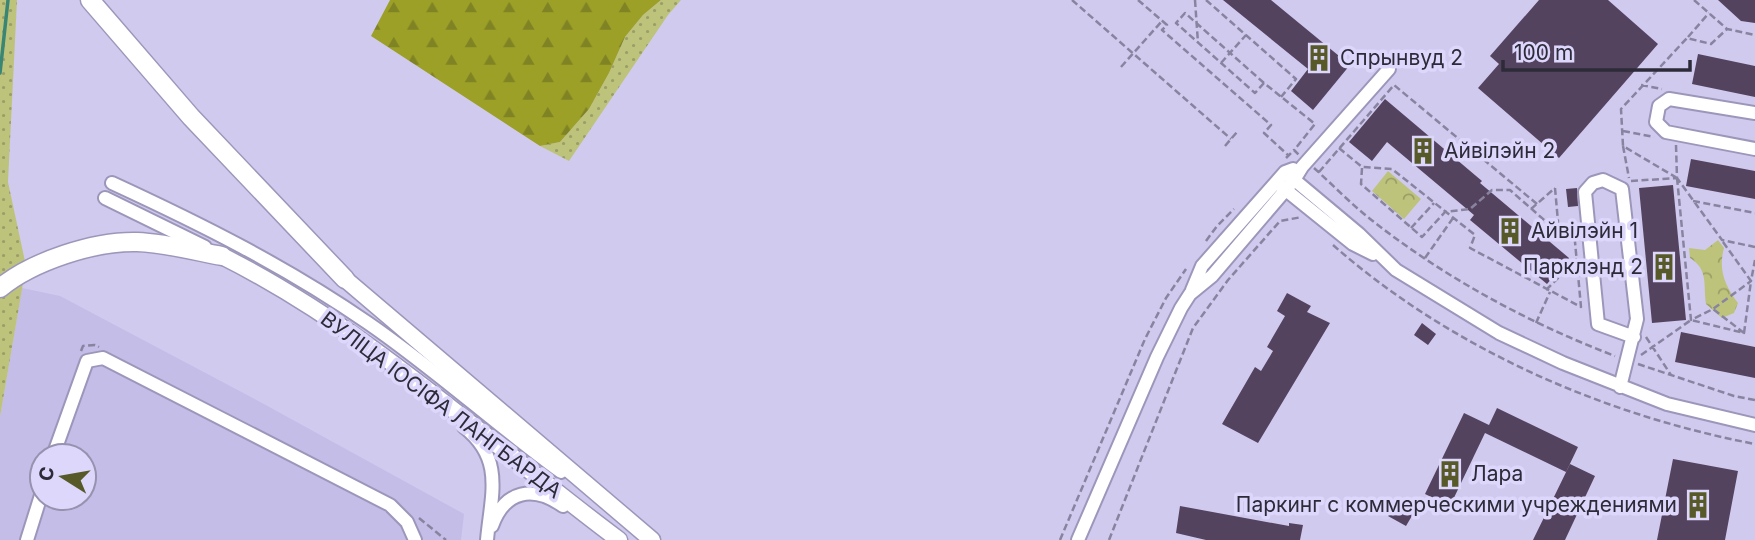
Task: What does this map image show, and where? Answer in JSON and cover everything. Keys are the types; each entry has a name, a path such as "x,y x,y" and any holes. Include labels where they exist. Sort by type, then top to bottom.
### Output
{"highway":[{"path":"90,0 191,117 345,279"},
{"path":"0,288 12,278 42,263 110,244 137,242 222,256"}],"main road":[{"name":"ВУЛІЦА ІОСІФА ЛАНГБАРДА","path":"222,256 258,274 329,318 389,360 619,540"},
{"name":"ВУЛІЦА ІОСІФА ЛАНГБАРДА","path":"345,279 652,540"}],"street":[{"path":"1079,540 1157,357 1191,294 1202,266 1284,178 1304,164 1389,69"},
{"path":"1755,113 1669,99 1659,106 1656,122 1666,132 1755,149"},
{"path":"1284,178 1359,234 1383,260 1431,293 1499,333 1620,387 1667,404 1755,425"},
{"path":"1620,387 1635,332 1637,319 1622,189 1603,180 1593,183 1585,192 1598,324 1635,332"},
{"path":"113,183 248,249 367,322 446,380 556,469 637,528"},
{"path":"105,198 222,256"},
{"path":"58,442 87,361 103,358 390,505 407,522 415,540"},
{"path":"429,393 446,414 472,434 485,451 494,470 487,540"},
{"path":"487,540 503,505 518,495 533,492 552,498 598,525"},
{"path":"27,540 36,512"}],"path":[{"path":"1072,0 1231,139"},
{"path":"1138,0 1167,25 1162,30 1271,125 1264,134 1289,156"},
{"path":"1195,0 1198,43"},
{"path":"1206,0 1296,79 1281,97"},
{"path":"1694,0 1727,29 1755,35"},
{"path":"1264,83 1255,93 1175,23 1185,13 1315,124 1289,156 1284,178"},
{"path":"1709,13 1621,109 1623,146 1677,178 1751,281"},
{"path":"1121,67 1162,21"},
{"path":"1686,38 1711,44 1727,29"},
{"path":"1221,63 1246,35"},
{"path":"1318,172 1394,85 1537,204"},
{"path":"1225,146 1237,132"},
{"path":"1676,140 1677,178 1691,320"},
{"path":"1339,148 1362,167 1392,169 1475,235 1470,248 1548,291 1581,307 1577,259 1548,291 1536,323"},
{"path":"1294,150 1304,164 1318,172 1373,222 1425,258 1509,310 1626,361"},
{"path":"1362,167 1361,184 1422,237 1445,212 1471,209 1492,190 1510,190 1559,233 1574,231"},
{"path":"1629,181 1677,178"},
{"path":"1531,209 1555,188 1559,233"},
{"path":"1203,246 1217,226 1242,201"},
{"path":"1693,201 1755,213"},
{"path":"1411,228 1434,203"},
{"path":"1109,540 1193,328 1228,280 1280,221 1301,218"},
{"path":"1425,258 1452,218"},
{"path":"1722,240 1755,247"},
{"path":"1744,333 1755,260"},
{"path":"1060,540 1145,339 1166,298 1188,267"},
{"path":"1751,281 1632,363 1734,396 1755,400"},
{"path":"1713,309 1744,333"},
{"path":"1691,320 1744,333"},
{"path":"1635,332 1653,346 1671,375"}],"shaded area":[{"path":"22,288 60,296 464,514 461,540 0,540 0,417"}],"green space":[{"path":"0,0 17,0 8,182 26,266 0,417"},
{"path":"390,0 661,0 643,15 625,37 589,109 560,142 540,146 371,36"},
{"path":"661,0 681,0 668,15 569,161 540,146 560,142 589,109 625,37 643,15"},
{"path":"1388,171 1421,199 1404,219 1372,191"},
{"path":"1718,240 1724,248 1724,277 1738,303 1734,313 1722,318 1706,304 1703,273 1690,258 1689,248 1705,250"}],"building":[{"name":"Спрынвуд 2","path":"1223,0 1271,0 1350,65 1313,110 1291,91 1308,69"},
{"path":"1539,0 1608,0 1658,44 1559,158 1478,88 1499,64 1490,56"},
{"path":"1718,0 1755,0 1755,23 1741,21"},
{"path":"1698,54 1755,66 1755,97 1692,84"},
{"path":"1385,99 1569,258 1547,284 1470,220 1474,215 1387,142 1372,161 1349,142"},
{"path":"1691,159 1755,171 1755,199 1686,186"},
{"name":"Парклэнд 2","path":"1673,185 1686,320 1652,323 1639,188"},
{"path":"1577,188 1578,206 1568,207 1566,189"},
{"path":"1287,293 1311,306 1307,312 1330,323 1258,443 1222,424 1255,367 1261,371 1273,351 1267,347 1285,316 1277,311"},
{"path":"1422,323 1436,334 1428,345 1414,335"},
{"path":"1681,332 1755,347 1755,378 1675,362"},
{"name":"Лара","path":"1497,408 1578,447 1566,472 1485,433 1450,506 1425,494 1464,413 1489,425"},
{"name":"Паркинг с коммерческими учреждениями","path":"1673,459 1738,471 1725,540 1657,540"},
{"path":"1570,464 1595,476 1565,540 1533,540"},
{"path":"1395,504 1413,514 1406,526 1388,516"},
{"path":"1180,506 1289,526 1289,523 1303,525 1300,540 1206,540 1176,533"}],"waterway":[{"path":"0,73 8,0"}],"place":[{"name":"Спрынвуд 2","path":"1319,58"},
{"name":"Айвілэйн 2","path":"1423,151"},
{"name":"Айвілэйн 1","path":"1510,231"},
{"name":"Парклэнд 2","path":"1664,267"},
{"name":"Лара","path":"1450,474"},
{"name":"Паркинг с коммерческими учреждениями","path":"1698,505"}]}
